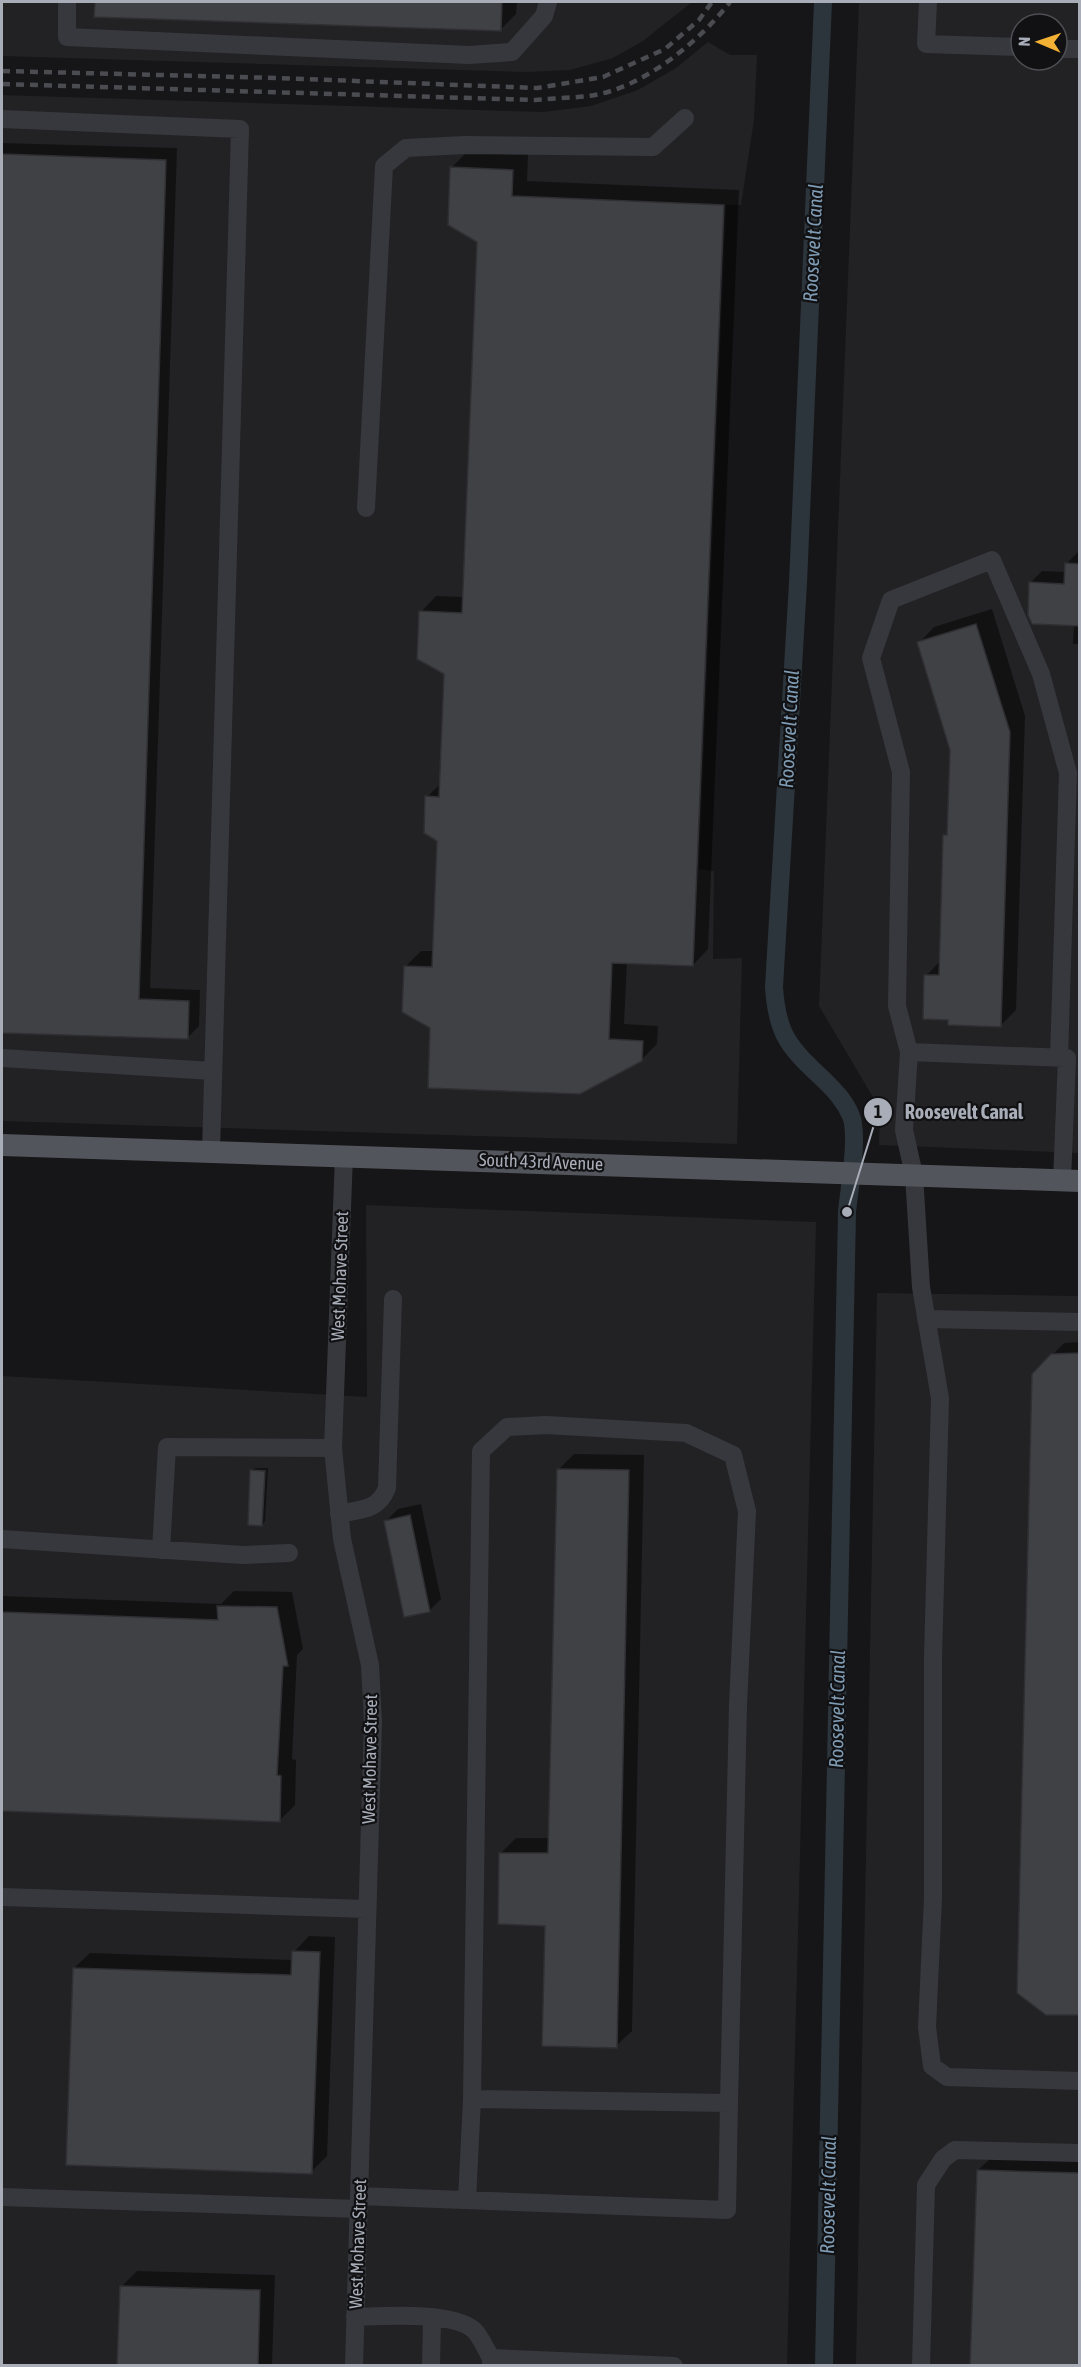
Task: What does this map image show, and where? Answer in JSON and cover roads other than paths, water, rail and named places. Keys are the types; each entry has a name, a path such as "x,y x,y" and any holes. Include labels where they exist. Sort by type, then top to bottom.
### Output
{"main road":[{"name":"South 43rd Avenue","path":"2,1145 1071,1181"}],"street":[{"path":"67,2 67,37 469,55 512,52 544,16 548,2"},
{"path":"928,2 926,44 1009,47"},
{"path":"366,508 384,166 406,148 465,145 653,147 685,118"},
{"path":"2,119 240,129 211,1151"},
{"path":"1059,1058 1068,773 1041,674 992,560 891,600 871,658 901,772 897,1006 909,1052 904,1130 914,1175 921,1287 939,1398 933,1658 933,1898 927,2027 932,2066 947,2077 1080,2081"},
{"path":"909,1052 1067,1058 1071,1181"},
{"path":"2,1058 213,1071"},
{"name":"West Mohave Street","path":"344,1155 333,1448 342,1539 370,1665 373,1722 354,2366"},
{"path":"339,1514 375,1506 382,1499 387,1488 393,1299"},
{"path":"926,1319 1080,1322"},
{"path":"2,2197 359,2203 467,2200 727,2210 738,1705 747,1511 733,1455 686,1433 546,1425 507,1427 481,1451 472,2098 467,2200"},
{"path":"161,1550 167,1447 333,1448"},
{"path":"2,1539 243,1555 289,1552"},
{"path":"2,1897 367,1910"},
{"path":"472,2098 729,2103"},
{"path":"921,2366 926,2185 943,2158 955,2150 1080,2153"},
{"path":"355,2317 400,2316 450,2319 474,2330 491,2362 674,2366"},
{"path":"431,2366 432,2318"}],"waterway":[{"name":"Roosevelt Canal","path":"823,2 798,583 774,987 778,1018 787,1040 843,1101 851,1116 854,1136 847,1212 824,2366"}],"railway":[{"path":"2,71 537,88 603,77 665,49 699,20 712,2"},
{"path":"2,84 535,100 588,96 614,90 652,72 703,32 730,2"}],"place":[{"name":"Roosevelt Canal","path":"847,1212"}]}
